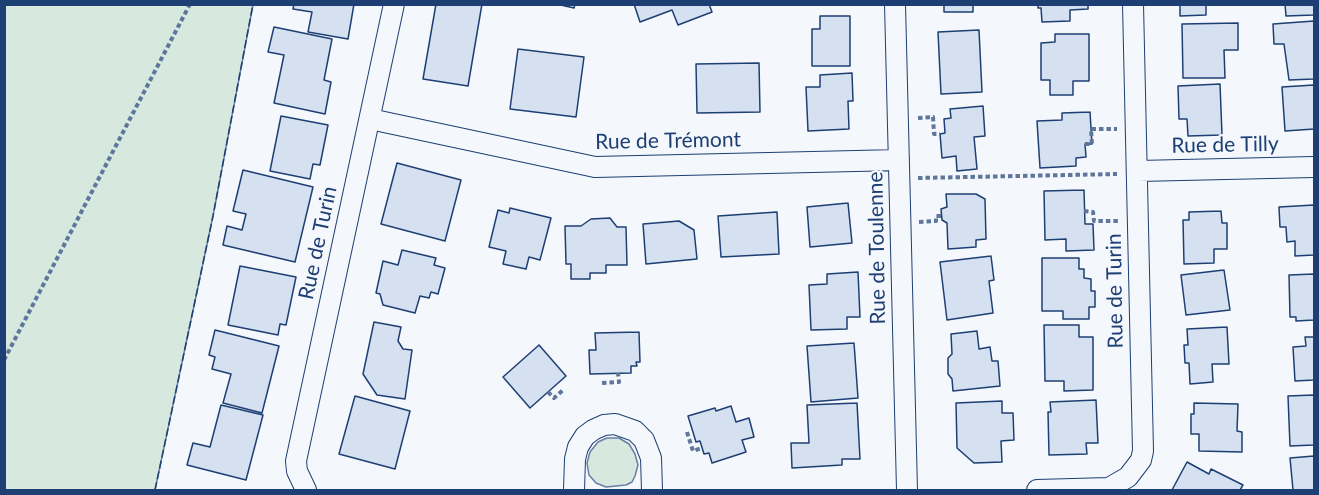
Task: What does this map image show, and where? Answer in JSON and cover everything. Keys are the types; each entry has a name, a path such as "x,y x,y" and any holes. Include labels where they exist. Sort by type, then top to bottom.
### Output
{"street":[{"name":"Rue de Turin","path":"306,490 297,471 296,461 394,4"},
{"name":"Rue de Toulenne","path":"896,4 907,490"},
{"name":"Rue de Turin","path":"1037,490 1108,488 1128,477 1141,460 1143,439 1138,220 1129,173 1136,129 1133,4"},
{"name":"Rue de Trémont","path":"370,118 595,167 899,160"},
{"name":"Rue de Tilly","path":"1129,173 1314,167"},
{"path":"573,490 575,459 578,447 585,436 604,425 615,424 635,431 644,440 651,458 652,490"}],"path":[{"path":"4,360 190,4"},
{"path":"898,119 933,117 934,134 940,134"},
{"path":"1085,144 1092,144 1091,129 1136,129"},
{"path":"914,178 1129,173"},
{"path":"1084,211 1093,212 1094,221 1138,220"},
{"path":"602,382 619,382 618,373"},
{"path":"548,392 554,398 563,390"},
{"path":"687,432 693,451 702,448"}],"shaded area":[{"path":"4,5 253,5 213,216 155,490 5,490"},
{"path":"607,438 619,438 629,444 635,454 638,465 635,476 632,482 626,485 606,487 596,483 589,475 587,463 590,452 598,442"}],"building":[{"path":"294,4 354,4 348,39 308,32 312,12 293,9"},
{"path":"436,4 482,4 468,86 423,79"},
{"path":"556,4 575,4 574,8"},
{"path":"634,4 709,4 712,12 678,25 672,10 640,22"},
{"path":"944,4 973,4 973,12 944,12"},
{"path":"1038,4 1088,4 1088,9 1070,10 1070,21 1042,22 1041,8 1038,8"},
{"path":"1180,4 1206,4 1206,15 1180,16"},
{"path":"1285,4 1314,4 1314,15 1286,16"},
{"path":"820,16 850,16 850,66 812,66 812,29 820,29"},
{"path":"1314,21 1314,79 1289,80 1284,44 1274,44 1273,24"},
{"path":"1238,23 1238,50 1224,50 1225,78 1183,78 1182,24"},
{"path":"274,27 332,39 324,80 331,82 325,114 274,103 284,55 268,52"},
{"path":"979,30 982,92 941,94 938,32"},
{"path":"1055,34 1089,34 1089,81 1073,81 1073,95 1050,95 1050,80 1041,80 1041,43 1055,42"},
{"path":"518,49 584,57 576,117 510,109"},
{"path":"759,63 760,112 697,113 696,64"},
{"path":"852,73 853,101 848,101 849,129 808,131 806,87 820,87 820,75"},
{"path":"1220,84 1222,135 1188,136 1187,119 1179,119 1178,86"},
{"path":"1314,85 1314,129 1285,131 1282,87"},
{"path":"983,106 985,136 974,137 977,169 957,171 956,156 942,158 940,134 945,133 944,119 951,118 950,109"},
{"path":"1090,112 1092,144 1085,144 1086,157 1076,158 1076,166 1040,168 1037,121 1062,120 1062,113"},
{"path":"281,116 328,125 320,165 313,164 310,179 270,171"},
{"path":"397,163 461,180 445,241 381,224"},
{"path":"243,170 313,187 295,262 223,245 227,226 242,230 246,214 233,211"},
{"path":"1084,190 1085,224 1093,224 1094,250 1066,251 1066,239 1045,240 1044,191"},
{"path":"946,194 976,194 985,199 986,239 976,240 976,247 948,249 947,223 942,220 941,209 947,207"},
{"path":"848,203 852,243 810,247 807,207"},
{"path":"1314,205 1314,255 1295,256 1295,241 1287,242 1286,227 1280,227 1279,207"},
{"path":"510,208 551,218 540,260 529,257 526,269 503,264 506,251 489,247 498,210 509,213"},
{"path":"1221,211 1222,223 1227,223 1227,249 1214,249 1214,263 1184,264 1183,220 1189,220 1189,212"},
{"path":"777,212 779,254 721,257 718,216"},
{"path":"610,218 617,227 626,227 627,265 606,265 606,273 590,273 590,279 571,279 571,264 566,264 565,226 581,226 591,219"},
{"path":"679,221 694,230 697,259 646,264 643,224"},
{"path":"402,250 436,258 434,265 445,268 438,294 431,292 429,298 420,296 415,313 383,305 380,294 376,293 383,261 398,265"},
{"path":"991,256 994,280 989,281 993,313 947,320 940,262"},
{"path":"1042,258 1079,258 1079,269 1084,269 1084,278 1091,279 1091,291 1095,291 1095,307 1089,307 1089,319 1063,319 1063,311 1042,311"},
{"path":"240,266 296,277 286,325 280,324 278,335 228,325"},
{"path":"1224,270 1230,310 1186,315 1181,275"},
{"path":"858,272 860,317 847,317 847,329 811,330 809,285 827,284 827,274"},
{"path":"1314,274 1314,320 1296,321 1296,317 1290,317 1289,275"},
{"path":"374,322 401,327 398,341 403,349 412,350 405,399 377,395 363,374"},
{"path":"1044,325 1079,325 1079,337 1093,337 1093,390 1064,391 1064,381 1045,381"},
{"path":"1227,327 1229,364 1212,364 1213,382 1190,384 1189,363 1185,363 1184,345 1188,345 1187,329"},
{"path":"215,330 279,346 262,413 223,403 231,374 212,369 215,357 209,355"},
{"path":"977,331 979,349 990,347 992,361 998,361 1000,386 953,391 952,379 948,374 948,358 952,354 951,334"},
{"path":"639,332 640,362 636,362 637,366 631,366 631,373 590,374 589,350 596,350 595,333"},
{"path":"1305,337 1314,337 1314,380 1295,381 1293,347 1306,346"},
{"path":"854,343 858,398 811,402 807,346"},
{"path":"539,345 566,376 530,408 503,377"},
{"path":"1314,395 1314,445 1290,446 1288,396"},
{"path":"355,396 410,411 395,469 339,454"},
{"path":"1096,400 1098,443 1086,443 1087,454 1049,455 1048,412 1051,412 1050,402"},
{"path":"1002,401 1002,413 1013,413 1014,440 1001,441 1002,462 974,463 957,448 956,403"},
{"path":"857,403 860,459 842,459 842,465 792,468 791,443 809,443 807,405"},
{"path":"1194,403 1238,404 1237,431 1242,432 1242,452 1199,451 1199,434 1191,434 1191,414 1194,414"},
{"path":"221,405 263,415 246,480 187,465 193,443 210,447"},
{"path":"731,406 736,422 749,418 754,437 742,440 746,452 712,463 709,453 704,454 700,441 696,442 688,416"},
{"path":"1314,456 1314,490 1293,490 1290,458"},
{"path":"1187,462 1209,474 1211,469 1243,485 1240,490 1172,490"}],"fence":[{"path":"155,490 213,216 253,4"}]}
